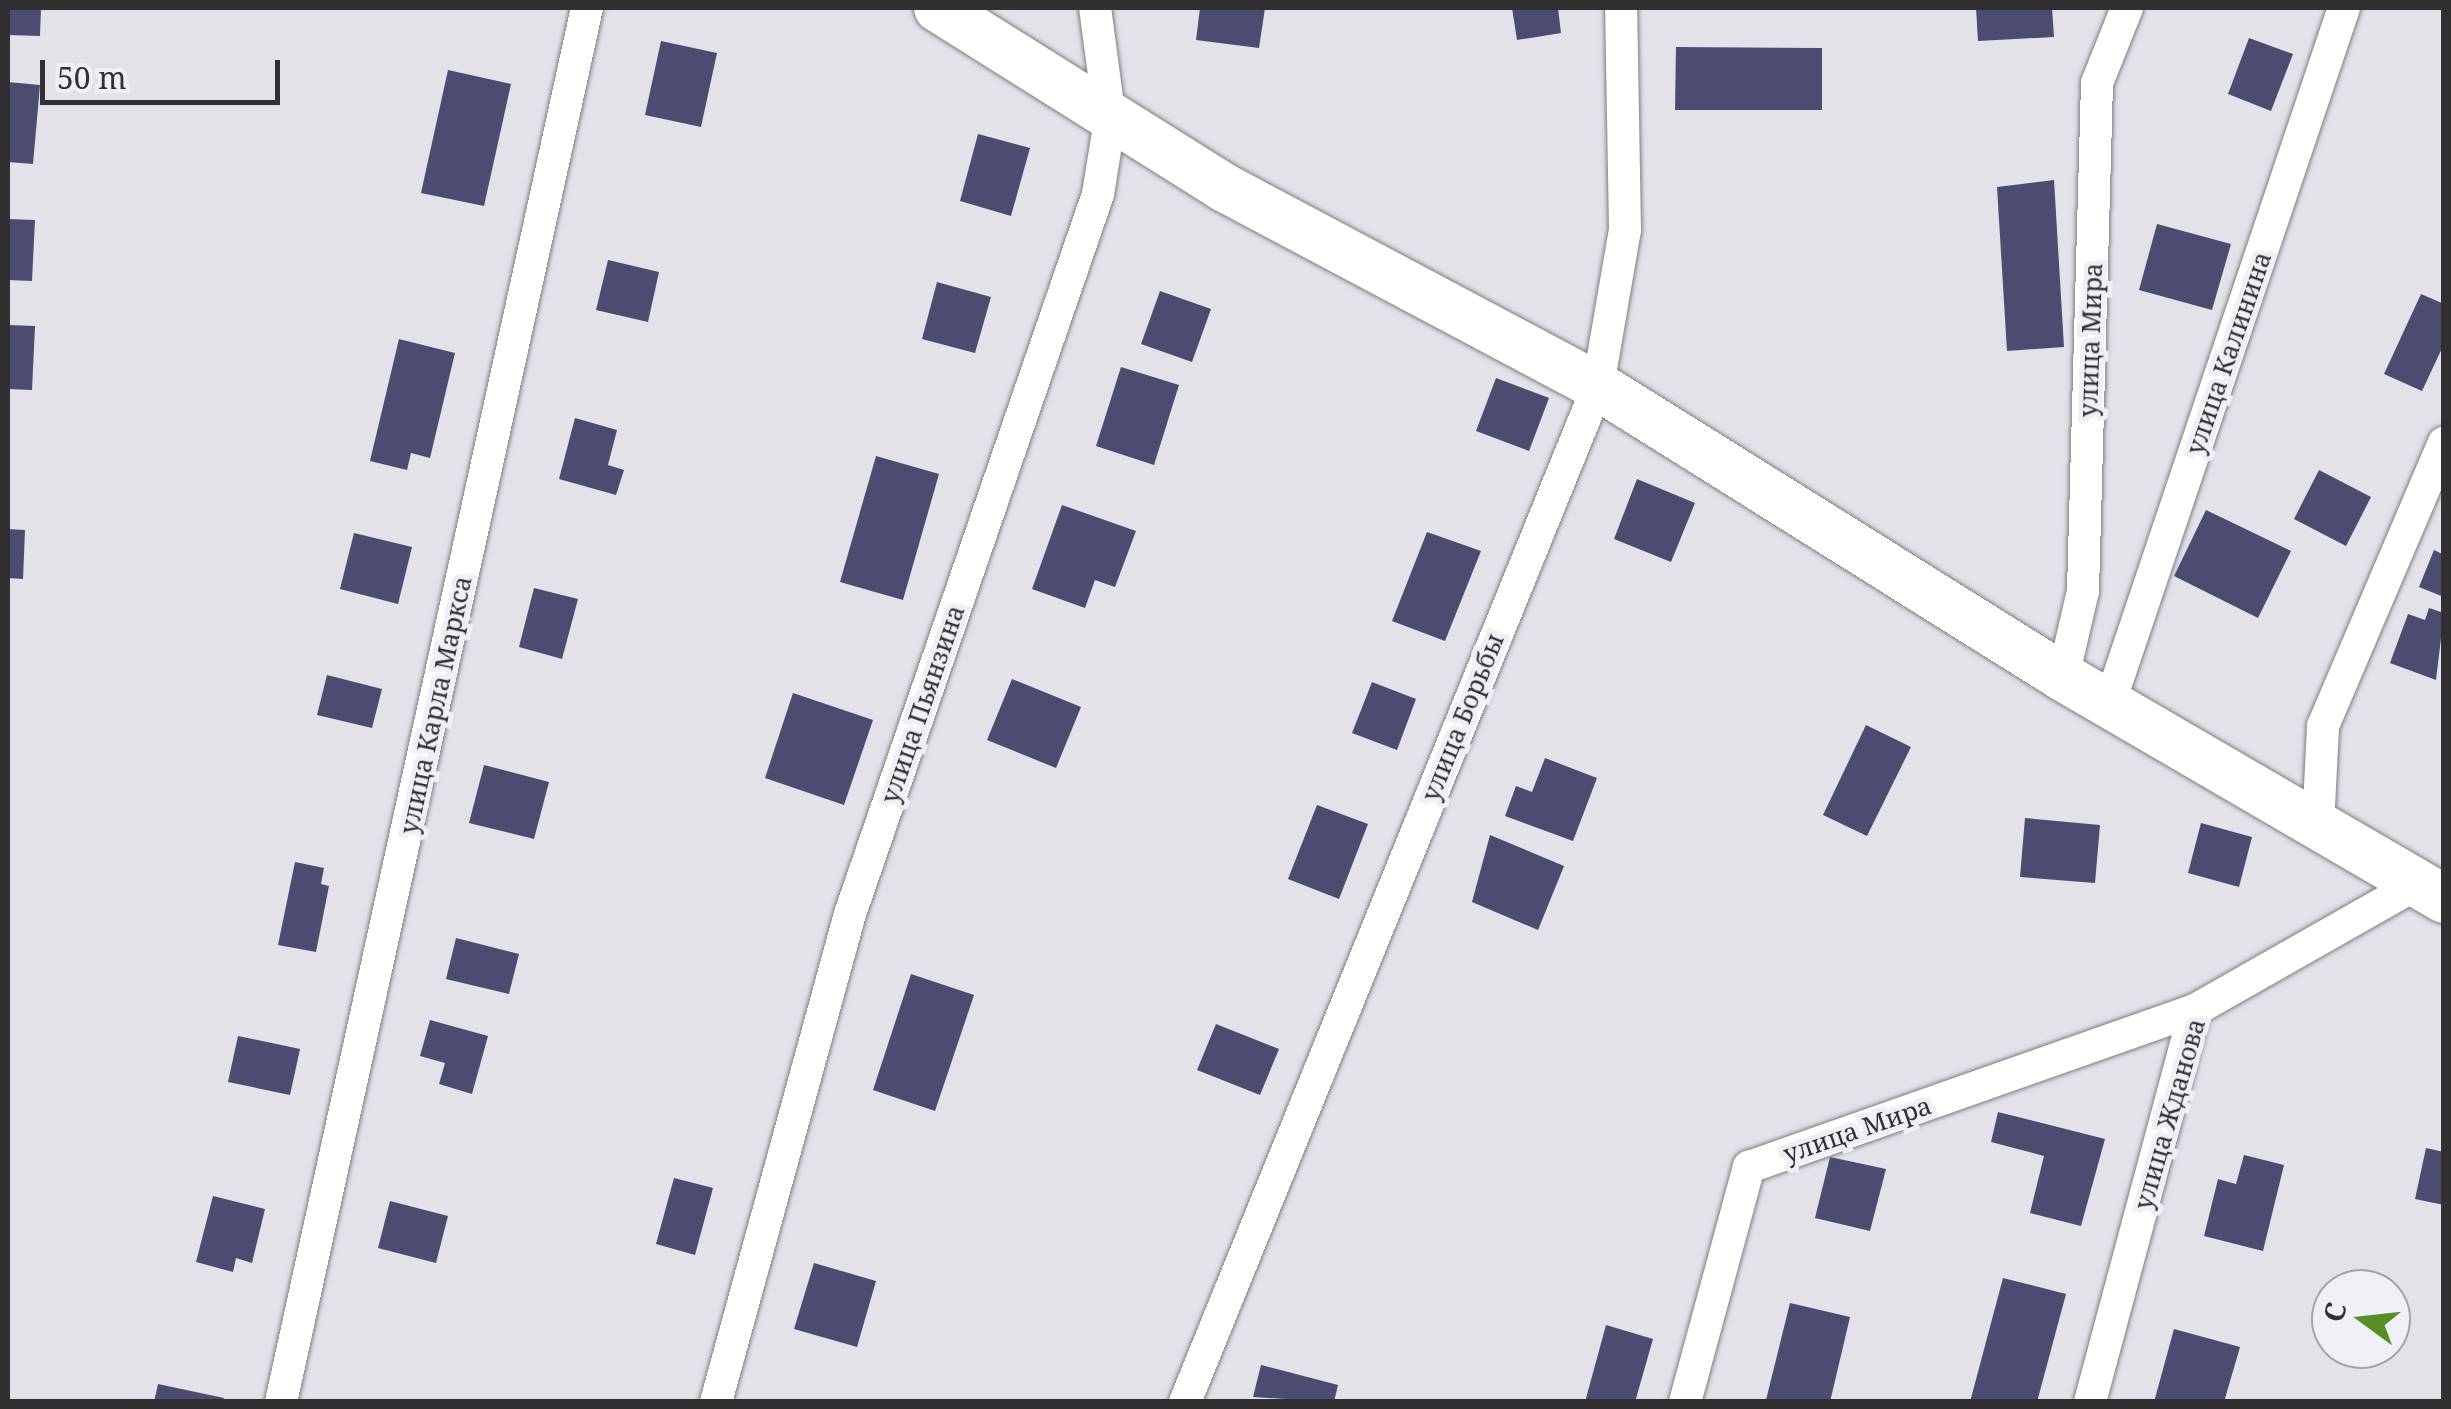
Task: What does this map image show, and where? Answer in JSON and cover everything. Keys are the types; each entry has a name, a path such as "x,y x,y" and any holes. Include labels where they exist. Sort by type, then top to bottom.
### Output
{"street":[{"name":"улица Карла Маркса","path":"281,1402 587,8"},
{"path":"938,8 1110,120 1598,386 2063,677 2111,699 2429,892"},
{"name":"улица Пьянзина","path":"716,1402 850,914 1098,194 1110,120 1094,8"},
{"name":"улица Борьбы","path":"1185,1402 1598,386 1625,230 1621,8"},
{"name":"улица Мира","path":"2063,677 2082,591 2098,82 2127,8"},
{"name":"улица Калинина","path":"2111,699 2344,8"},
{"path":"2318,826 2323,726 2444,443"},
{"name":"улица Жданова","path":"2090,1402 2195,1010 2429,892"},
{"name":"улица Мира","path":"1685,1402 1749,1167 2195,1010"}],"building":[{"path":"8,8 41,8 40,36 8,35"},
{"path":"1200,8 1265,8 1259,48 1196,40"},
{"path":"1512,8 1558,8 1561,33 1517,40"},
{"path":"1976,8 2052,8 2054,37 1978,41"},
{"path":"2249,38 2293,54 2271,111 2228,94"},
{"path":"661,41 717,53 701,127 645,115"},
{"path":"1676,47 1822,48 1822,110 1675,110"},
{"path":"448,70 511,84 484,206 421,193"},
{"path":"8,82 40,85 33,164 8,162"},
{"path":"978,134 1030,148 1011,216 960,201"},
{"path":"2054,180 2064,347 2007,351 1997,187"},
{"path":"8,219 35,220 32,281 8,280"},
{"path":"2157,224 2231,244 2212,310 2139,290"},
{"path":"608,260 659,272 648,322 596,310"},
{"path":"937,282 991,297 975,353 922,339"},
{"path":"1160,291 1211,309 1192,362 1141,344"},
{"path":"2421,294 2444,304 2444,344 2422,391 2384,374"},
{"path":"8,325 35,326 32,390 8,389"},
{"path":"399,339 455,353 430,458 411,453 407,470 370,461"},
{"path":"1121,367 1179,385 1154,465 1096,446"},
{"path":"1496,378 1549,398 1529,451 1476,431"},
{"path":"575,418 617,430 608,465 624,470 616,495 559,479"},
{"path":"876,456 939,474 903,600 840,582"},
{"path":"2319,470 2371,497 2346,546 2294,519"},
{"path":"1637,479 1695,503 1671,562 1614,539"},
{"path":"1062,505 1136,531 1115,587 1095,580 1085,608 1032,589"},
{"path":"2206,510 2291,551 2258,618 2174,576"},
{"path":"8,529 25,530 23,579 8,578"},
{"path":"1427,532 1481,551 1445,641 1392,621"},
{"path":"354,533 412,547 398,604 340,589"},
{"path":"2434,550 2444,555 2444,597 2419,587"},
{"path":"534,588 578,599 562,659 519,647"},
{"path":"2429,608 2444,613 2436,680 2390,663 2408,614 2425,620"},
{"path":"327,675 382,689 372,728 317,715"},
{"path":"1012,679 1081,707 1056,768 987,740"},
{"path":"1372,682 1416,699 1397,750 1352,733"},
{"path":"793,693 873,720 844,805 765,778"},
{"path":"1866,725 1911,747 1867,836 1823,815"},
{"path":"1545,758 1597,778 1573,841 1505,816 1516,786 1532,792"},
{"path":"484,765 549,782 534,839 469,823"},
{"path":"1317,805 1368,824 1339,899 1288,879"},
{"path":"2025,818 2100,825 2095,883 2020,877"},
{"path":"2201,823 2252,837 2239,887 2188,873"},
{"path":"1490,835 1564,866 1538,930 1472,902"},
{"path":"295,862 324,868 321,884 329,886 316,952 278,945"},
{"path":"456,938 519,954 509,994 446,979"},
{"path":"911,974 974,995 935,1111 873,1090"},
{"path":"430,1020 488,1036 472,1094 439,1084 445,1063 420,1056"},
{"path":"1216,1024 1279,1049 1260,1095 1197,1070"},
{"path":"238,1036 300,1049 290,1095 228,1082"},
{"path":"1998,1112 2105,1139 2081,1226 2030,1213 2044,1156 1991,1142"},
{"path":"2426,1148 2444,1152 2444,1205 2415,1199"},
{"path":"2244,1155 2284,1165 2263,1251 2204,1236 2218,1179 2236,1184"},
{"path":"1830,1157 1886,1169 1870,1231 1815,1218"},
{"path":"674,1178 713,1188 695,1255 656,1244"},
{"path":"213,1196 265,1209 252,1263 236,1258 233,1272 196,1262"},
{"path":"390,1201 448,1216 436,1263 378,1248"},
{"path":"814,1263 876,1281 857,1347 794,1329"},
{"path":"2003,1278 2066,1294 2037,1402 1970,1402"},
{"path":"1790,1303 1850,1317 1830,1402 1766,1400"},
{"path":"1606,1325 1653,1339 1635,1402 1585,1402"},
{"path":"2174,1329 2240,1347 2224,1402 2154,1402"},
{"path":"1261,1365 1338,1385 1334,1402 1253,1397"},
{"path":"158,1384 224,1398 223,1402 154,1402"}]}
